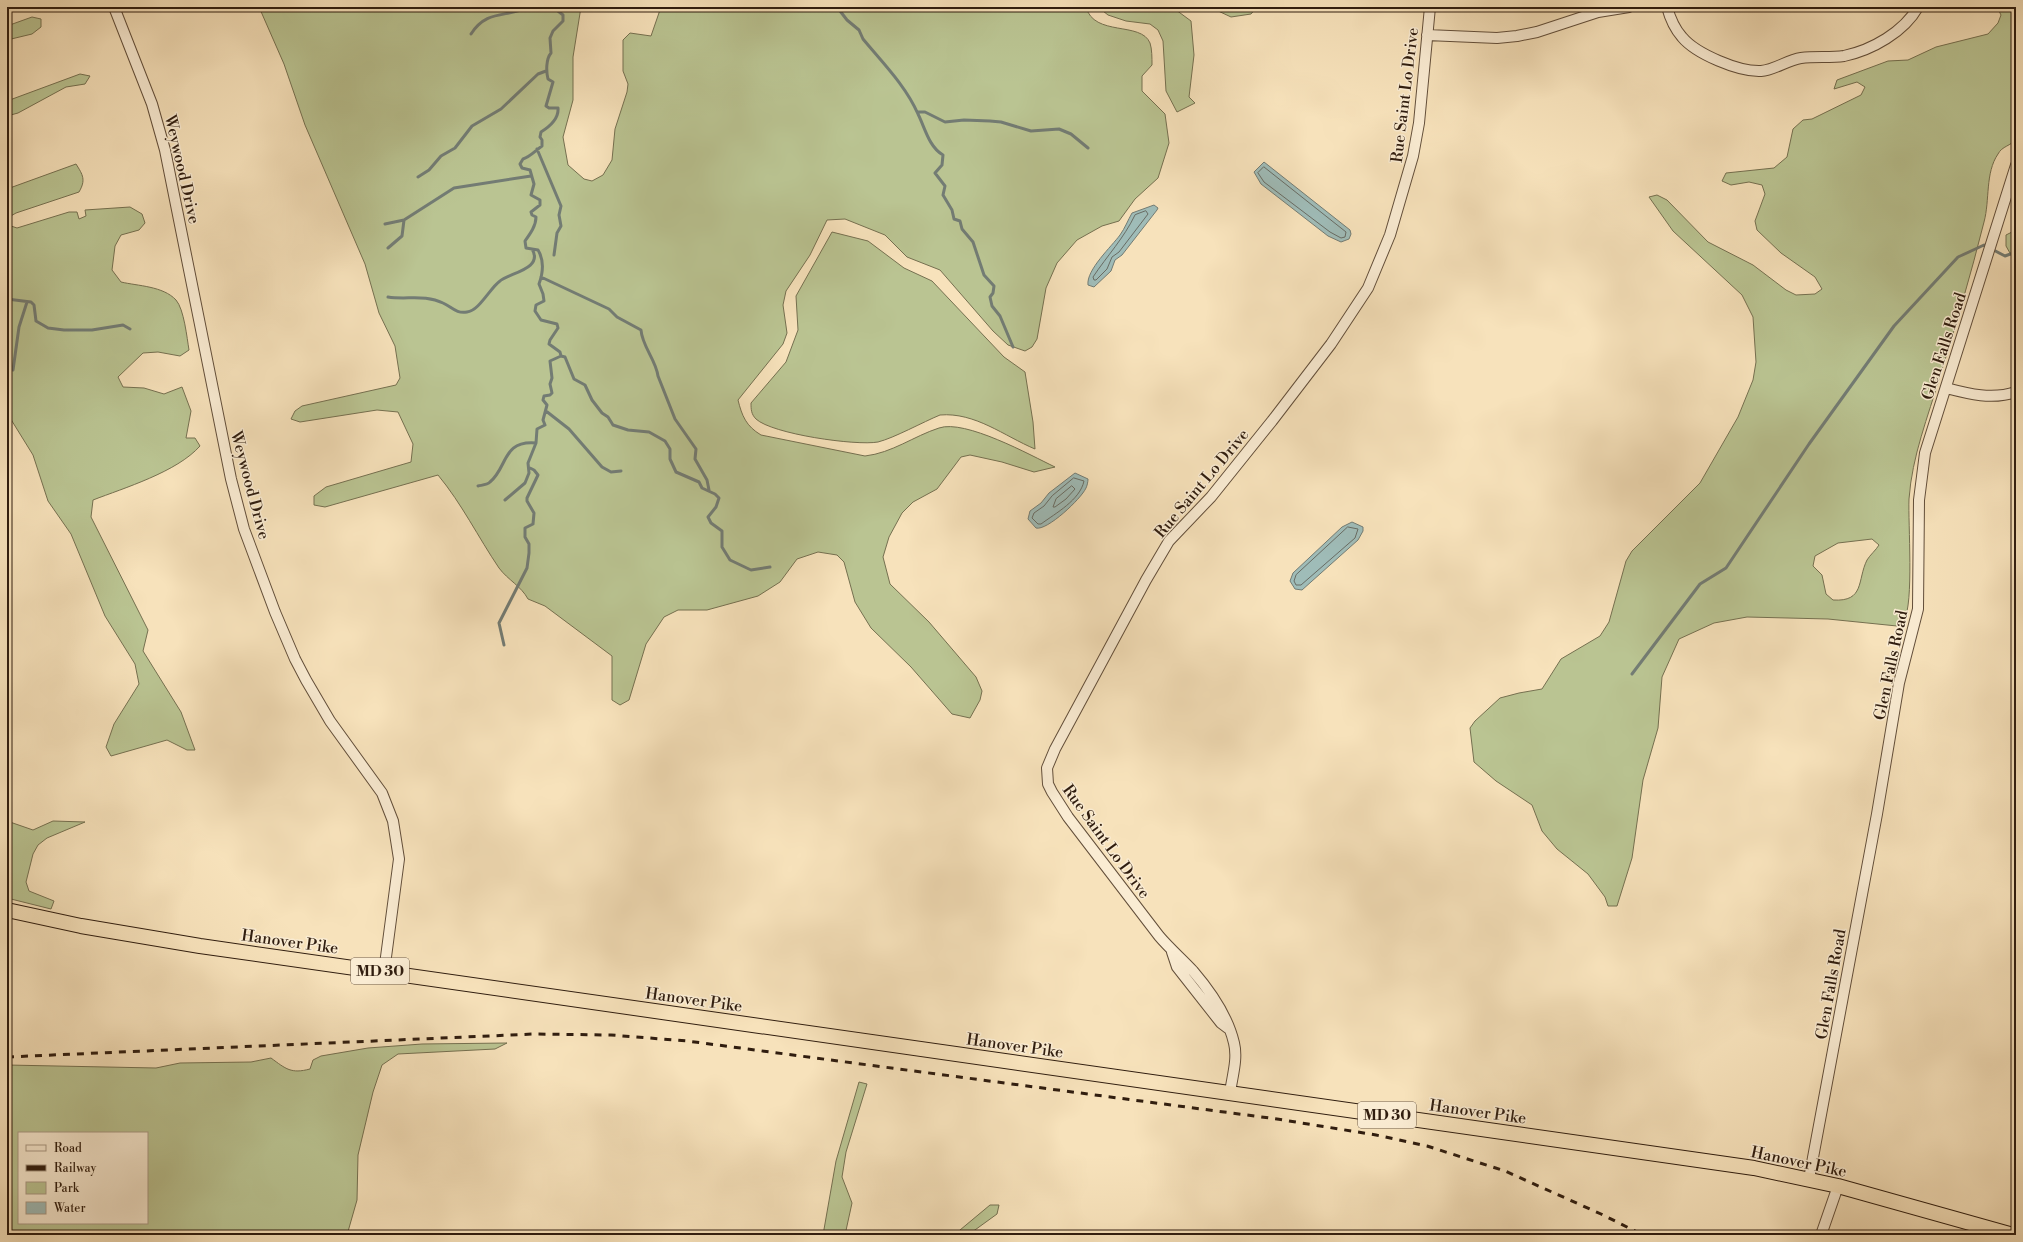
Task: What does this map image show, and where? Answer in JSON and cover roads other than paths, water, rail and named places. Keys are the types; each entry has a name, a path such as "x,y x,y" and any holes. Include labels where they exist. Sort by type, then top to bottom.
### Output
{"highway":[{"name":"Hanover Pike","path":"7,910 143,937 1688,1158 1809,1178 2013,1235"}],"street":[{"name":"Weywood Drive","path":"114,7 152,104 165,150 231,479 244,529 284,634 306,680 330,721 382,793 393,821 399,859 384,972"},
{"name":"Rue Saint Lo Drive","path":"1230,1093 1235,1059 1234,1044 1221,1010 1193,972 1172,952 1068,817 1048,784 1047,768 1166,546 1211,497 1267,427 1331,344 1368,288 1390,236 1413,156 1418,123 1430,7"},
{"path":"1427,34 1497,38 1517,36 1538,32 1598,12 1630,7"},
{"path":"1667,7 1675,27 1682,38 1693,47 1729,64 1751,71 1763,71 1802,58 1843,56 1857,52 1891,36 1911,19 1918,7"},
{"name":"Glen Falls Road","path":"1809,1178 1877,814 1899,683 1918,609 1921,474 1927,446 2016,164"},
{"path":"1946,388 1989,396 2002,396 2016,392"},
{"path":"1821,1235 1838,1186"}],"water":[{"path":"1264,162 1350,230 1351,234 1349,239 1341,242 1328,236 1261,184 1254,172"},
{"path":"1154,205 1158,208 1157,210 1122,255 1115,260 1111,271 1094,287 1088,285 1088,279 1095,265 1120,235 1132,213"},
{"path":"1075,473 1088,479 1088,483 1083,493 1055,520 1041,528 1036,528 1028,519 1030,511 1041,503 1049,493"},
{"path":"1352,522 1363,527 1363,531 1358,540 1302,590 1295,589 1290,581 1293,573 1342,527"}],"waterway":[{"path":"471,34 477,26 490,17 529,7"},
{"path":"559,7 558,11 563,15 563,21 553,31 550,38 551,53 547,62 547,72 548,79 553,82 546,106 549,108 558,108 558,112 553,122 541,132 540,137 542,140 542,146 523,159 520,164 522,168 530,170 534,184 531,195 540,200 540,205 531,212 532,215 536,217 536,220 525,241 526,248 538,250 542,262 542,271 539,284 544,301 536,305 535,311 541,320 557,324 558,328 549,344 560,352 561,356 565,357 574,379 585,385 592,400 602,413 608,417 613,425 628,430 649,432 665,441 670,449 670,459 676,472 699,482 702,488 715,494 719,498 716,507 708,517 711,523 722,531 722,547 730,560 751,570 770,567"},
{"path":"837,7 847,20 859,30 863,39 886,65 900,84 913,104 934,147 943,155 942,165 935,173 945,186 943,195 952,210 954,219 960,221 962,229 973,242 984,275 994,286 993,293 990,297 992,306 1000,316 1013,347"},
{"path":"418,177 429,170 441,156 455,148 472,126 501,109 538,74 546,71"},
{"path":"918,112 925,112 945,122 964,120 990,121 1001,122 1031,131 1059,129 1071,134 1088,148"},
{"path":"537,149 561,206 559,215 561,226 557,233 554,255"},
{"path":"385,224 404,220 454,188 531,176"},
{"path":"388,248 402,236 404,220"},
{"path":"1632,674 1700,584 1726,568 1809,444 1894,326 1958,257 1984,245 2005,256 2016,252"},
{"path":"388,297 436,300 460,312 471,311 480,304 496,284 504,278 530,266 534,256 532,249"},
{"path":"541,277 609,309 617,317 641,330 644,342 655,364 658,376 675,419 696,449 695,459 707,480 709,490"},
{"path":"7,299 31,302 34,305 36,321 48,328 64,330 92,330 123,325 130,329"},
{"path":"13,370 19,327 27,302"},
{"path":"505,500 525,483 529,473 528,463 536,443 537,429 545,425 543,420 547,405 543,400 544,396 552,393 550,384 552,378 550,361 561,356"},
{"path":"546,411 569,429 602,467 611,472 621,471"},
{"path":"478,486 490,482 496,476 511,450 525,443 536,443"},
{"path":"504,645 499,623 527,568 529,544 525,537 525,528 533,524 534,513 527,501 527,498 538,475 530,468"},
{"path":"7,719 9,742"}],"railway":[{"path":"7,1057 534,1034 611,1035 687,1041 1277,1119 1376,1135 1427,1146 1505,1171 1601,1214 1643,1235"}]}
